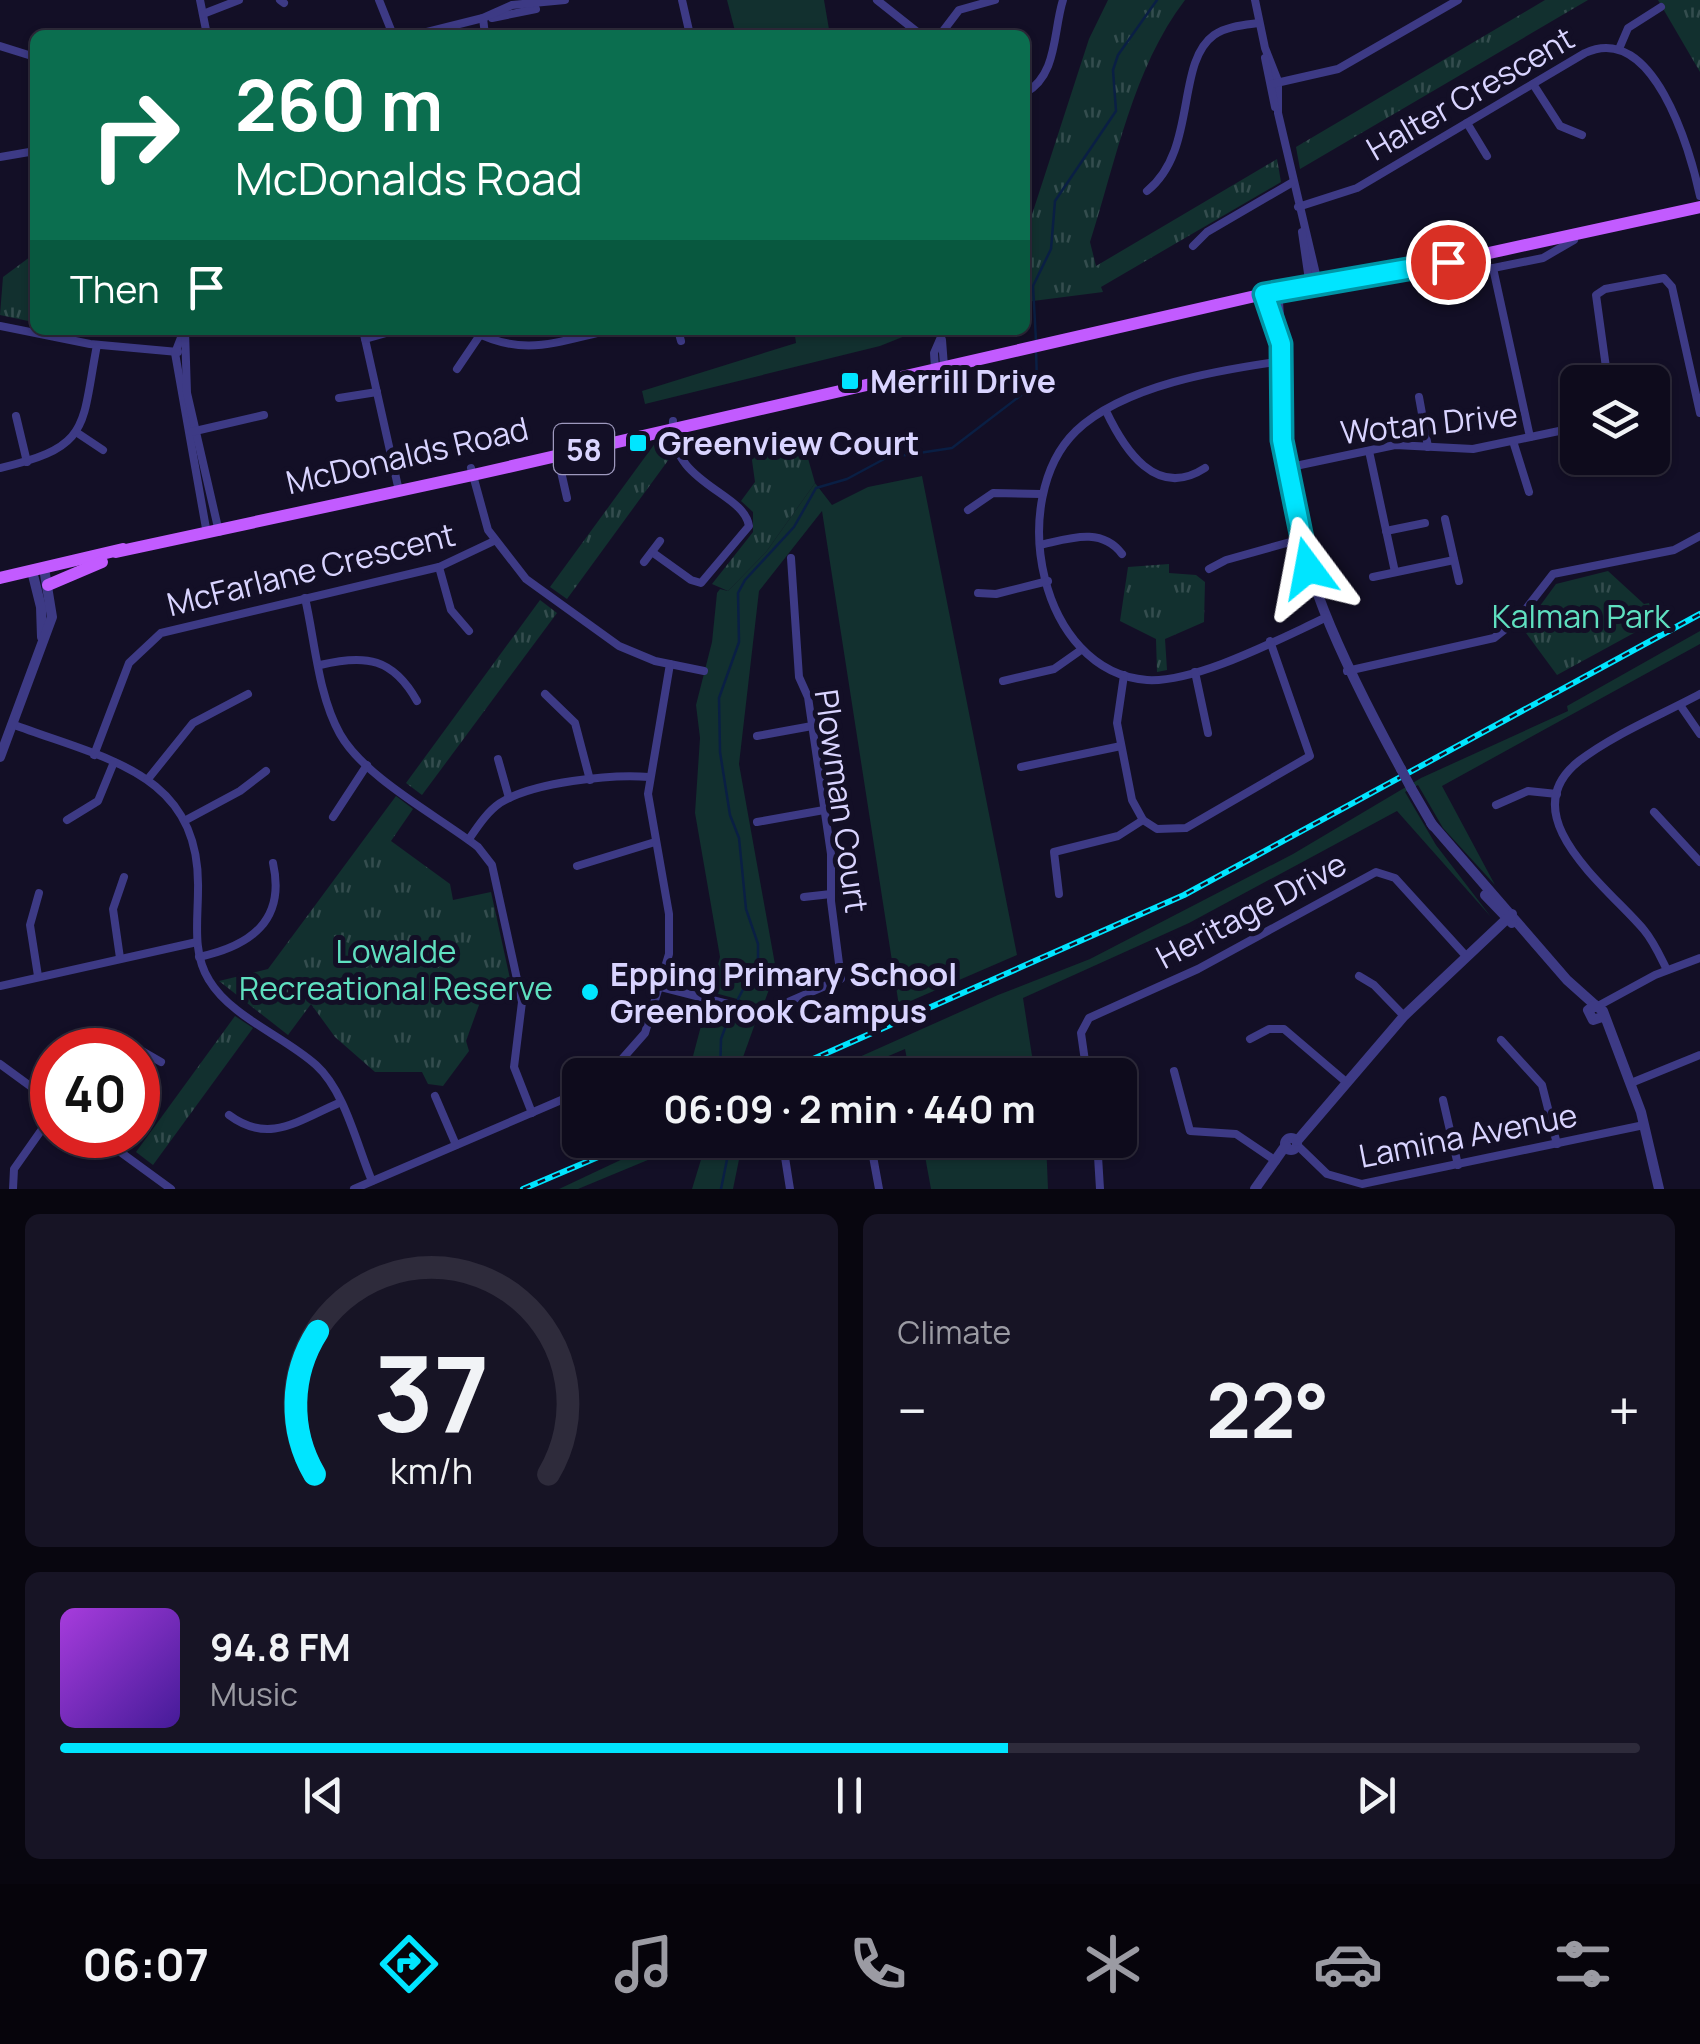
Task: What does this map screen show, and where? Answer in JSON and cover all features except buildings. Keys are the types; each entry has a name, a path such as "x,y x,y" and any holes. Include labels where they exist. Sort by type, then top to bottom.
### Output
{"main road":[{"name":"McDonalds Road","path":"0,578 1035,346 1700,210"},
{"name":"McDonalds Road","path":"116,552 212,530"},
{"path":"48,585 138,548"}],"street":[{"path":"200,0 207,30"},
{"path":"203,14 238,0"},
{"path":"379,0 391,30"},
{"path":"682,0 689,30"},
{"path":"877,0 915,30"},
{"path":"944,30 964,7 995,0"},
{"path":"1030,89 1038,83 1051,58 1062,0"},
{"path":"1255,0 1276,83 1278,114 1315,288"},
{"path":"1276,83 1356,60 1458,0"},
{"path":"435,30 513,4 560,1"},
{"path":"1618,48 1628,28 1661,7"},
{"path":"479,18 482,30"},
{"path":"1147,192 1160,180 1178,148 1203,46 1220,32 1260,23"},
{"path":"902,30 907,24"},
{"path":"0,46 30,55"},
{"name":"Halter Crescent","path":"1298,206 1357,188 1592,50 1618,48 1643,65 1685,136 1700,196"},
{"path":"1533,84 1560,126 1582,134"},
{"path":"1467,123 1487,156"},
{"path":"0,157 30,152"},
{"path":"1192,246 1207,232 1293,182"},
{"name":"McDonalds Road","path":"1448,262 1454,276 1542,258 1559,246 1604,230"},
{"path":"1493,268 1530,438"},
{"path":"1606,365 1596,295 1605,288 1659,277 1669,280 1700,414"},
{"path":"1272,296 1281,344 1280,413 1286,468 1301,539 1325,618 1349,674 1431,823 1509,917 1597,1012 1631,1083 1659,1189"},
{"path":"0,326 30,332"},
{"path":"45,335 94,345 178,351"},
{"path":"183,335 178,351 190,432 212,530"},
{"path":"364,335 398,487"},
{"path":"457,369 474,335"},
{"path":"482,335 504,346 528,348 587,335"},
{"path":"679,335 680,341"},
{"path":"940,367 934,353 942,335"},
{"path":"0,468 59,450 76,432 87,408 94,345"},
{"path":"1282,362 1204,373 1106,411 1067,440 1041,494 1040,545 1062,624 1081,650 1124,675 1166,680 1195,672 1325,618"},
{"path":"339,398 377,392"},
{"path":"1419,397 1428,447"},
{"path":"1106,411 1128,453 1148,470 1180,477 1205,468"},
{"path":"190,432 264,415"},
{"path":"16,416 27,462"},
{"path":"652,552 691,580 705,582 749,526 745,514 694,475 680,452 674,426"},
{"name":"Wotan Drive","path":"1286,468 1396,445 1473,449 1560,431"},
{"path":"76,432 103,450"},
{"path":"1514,441 1530,492"},
{"path":"1369,450 1395,572"},
{"path":"557,452 567,498"},
{"path":"472,472 494,541 526,580 632,652 704,671"},
{"path":"968,510 992,493 1041,494"},
{"path":"1446,519 1459,581"},
{"path":"1386,531 1425,522"},
{"path":"1040,545 1095,536 1113,543 1122,554"},
{"path":"1349,674 1494,638 1518,620 1544,583 1559,571 1674,550 1700,536"},
{"path":"1209,570 1226,560 1301,539"},
{"path":"644,562 660,540"},
{"name":"McFarlane Crescent","path":"94,755 125,671 145,643 176,627 439,567 494,541"},
{"name":"Plowman Court","path":"662,987 764,1014 834,986 842,973 812,726 799,677 791,558"},
{"path":"1373,577 1454,560"},
{"path":"439,567 450,610 469,631"},
{"path":"0,757 52,617 48,585 38,569"},
{"path":"38,569 43,618 40,647"},
{"path":"978,593 996,594 1048,581"},
{"path":"305,598 338,731 367,765 484,852 495,872 522,1002 514,1067 532,1113"},
{"path":"1124,675 1117,714 1132,800 1143,820 1166,831 1186,828 1308,759 1309,747 1270,641"},
{"path":"1003,681 1054,669 1081,650"},
{"path":"320,665 350,658 376,660 398,672 417,701"},
{"path":"623,1058 644,1033 662,987 671,936 655,842 649,776 670,664"},
{"path":"1195,672 1208,733"},
{"path":"148,778 192,723 248,694"},
{"path":"545,694 575,724 590,780"},
{"path":"1667,970 1648,935 1564,842 1556,821 1558,794 1568,772 1580,760 1700,694"},
{"path":"1680,705 1700,734"},
{"path":"12,724 114,762 148,778 167,794 186,820 199,870 199,957 219,993 314,1064 339,1103 372,1181"},
{"path":"757,736 812,726"},
{"path":"1021,767 1121,746"},
{"path":"498,759 509,798"},
{"path":"67,820 98,800 114,762"},
{"path":"333,817 367,765"},
{"path":"186,820 266,771"},
{"path":"468,839 488,813 509,798 590,780 649,776"},
{"path":"1496,805 1528,791 1558,794"},
{"path":"757,822 824,810"},
{"path":"1654,812 1700,862"},
{"path":"1059,894 1054,852 1118,836 1143,820"},
{"path":"578,866 655,842"},
{"path":"199,957 236,948 254,934 276,897 273,863"},
{"name":"Heritage Drive","path":"1085,1058 1081,1033 1089,1018 1188,974 1376,872 1395,878 1466,956"},
{"path":"120,958 113,908 124,877"},
{"path":"38,976 30,926 39,893"},
{"path":"804,897 831,894"},
{"path":"1255,1189 1404,1016 1509,917"},
{"path":"0,986 198,942"},
{"path":"1597,1012 1667,970 1700,958"},
{"path":"1359,976 1374,985 1404,1016"},
{"path":"1250,1040 1269,1029 1284,1029 1345,1081"},
{"path":"1502,1040 1542,1086 1557,1144"},
{"path":"1631,1083 1700,1055"},
{"path":"0,1064 30,1086"},
{"path":"1174,1071 1190,1131 1236,1134 1276,1161"},
{"path":"434,1096 456,1145"},
{"path":"354,1189 562,1100"},
{"path":"1444,1100 1458,1165"},
{"path":"229,1116 264,1132 339,1103"},
{"name":"Lamina Avenue","path":"1292,1145 1333,1178 1356,1184 1644,1125"},
{"path":"13,1189 14,1169 30,1147"},
{"path":"129,1158 171,1189"},
{"path":"785,1158 790,1189"},
{"path":"873,1158 879,1189"},
{"path":"1098,1158 1100,1189"}],"green space":[{"path":"727,0 824,0 829,30 735,30"},
{"path":"1108,0 1185,0 1152,55 1128,116 1090,242 1096,266 1277,159 1281,182 1101,287 1103,292 1030,301 1030,221 1089,39"},
{"path":"1545,0 1588,0 1300,169 1296,147"},
{"path":"1658,0 1700,0 1700,72"},
{"path":"30,257 30,321 0,315 3,277"},
{"path":"795,335 908,335 880,346 645,404 642,391 796,343"},
{"path":"656,442 672,455 567,599 550,587"},
{"path":"805,448 815,483 766,552 728,591 712,584 753,532 753,512 741,501 755,482 751,453"},
{"path":"922,476 1017,955 899,1006 822,511 759,591 739,764 776,970 763,1006 711,992 720,957 695,813 700,738 696,705 712,642 717,593 720,589 728,591 766,552 815,483 832,505 868,487"},
{"path":"1169,564 1169,573 1196,575 1205,582 1204,622 1165,639 1167,670 1157,672 1156,639 1120,621 1128,567"},
{"name":"Kalman Park","path":"1608,571 1644,604 1649,603 1654,622 1557,675 1523,629 1556,584"},
{"path":"540,600 557,613 422,795 406,783"},
{"path":"1700,631 1700,644 1442,786 1495,885 1443,828 1418,785 1405,792 1436,845 1491,917 1397,811 1189,923 1023,998 1032,1058 907,1058 905,1049 884,1058 857,1058 1090,959 1293,854 1421,778 1568,711 1567,706"},
{"name":"Lowalde Recreational Reserve","path":"396,796 413,809 391,841 450,884 453,900 491,892 512,988 483,994 466,1041 469,1051 443,1086 428,1084 422,1072 375,1072 335,1037 311,1004 288,1035 219,981 268,969"},
{"path":"706,1007 756,1021 743,1058 692,1058"},
{"path":"235,1016 253,1028 160,1155 160,1119"},
{"path":"625,1158 653,1158 578,1189 559,1189"},
{"path":"701,1158 739,1158 733,1189 692,1189"},
{"path":"925,1158 1047,1158 1048,1189 931,1189"}],"waterway":[{"path":"1036,341 1033,286 1051,249 1055,201 1116,111 1113,70 1118,55 1157,0"},
{"path":"738,999 758,961 758,944 746,909 739,838 730,815 720,752 719,698 739,642 738,593 745,580 794,527 816,488 847,479 886,458 952,448 1037,383 1036,349"},
{"path":"720,1058 721,1039 730,1015"},
{"path":"721,1189 727,1158"}],"railway":[{"path":"815,1058 1184,895 1700,614"},
{"path":"523,1189 596,1158"}],"place":[{"name":"Merrill Drive","path":"850,381"},
{"name":"Greenview Court","path":"638,443"},
{"name":"Epping Primary School Greenbrook Campus","path":"590,992"}],"route":[{"path":"1308,568 1282,440 1281,344 1264,294 1448,262"}]}
